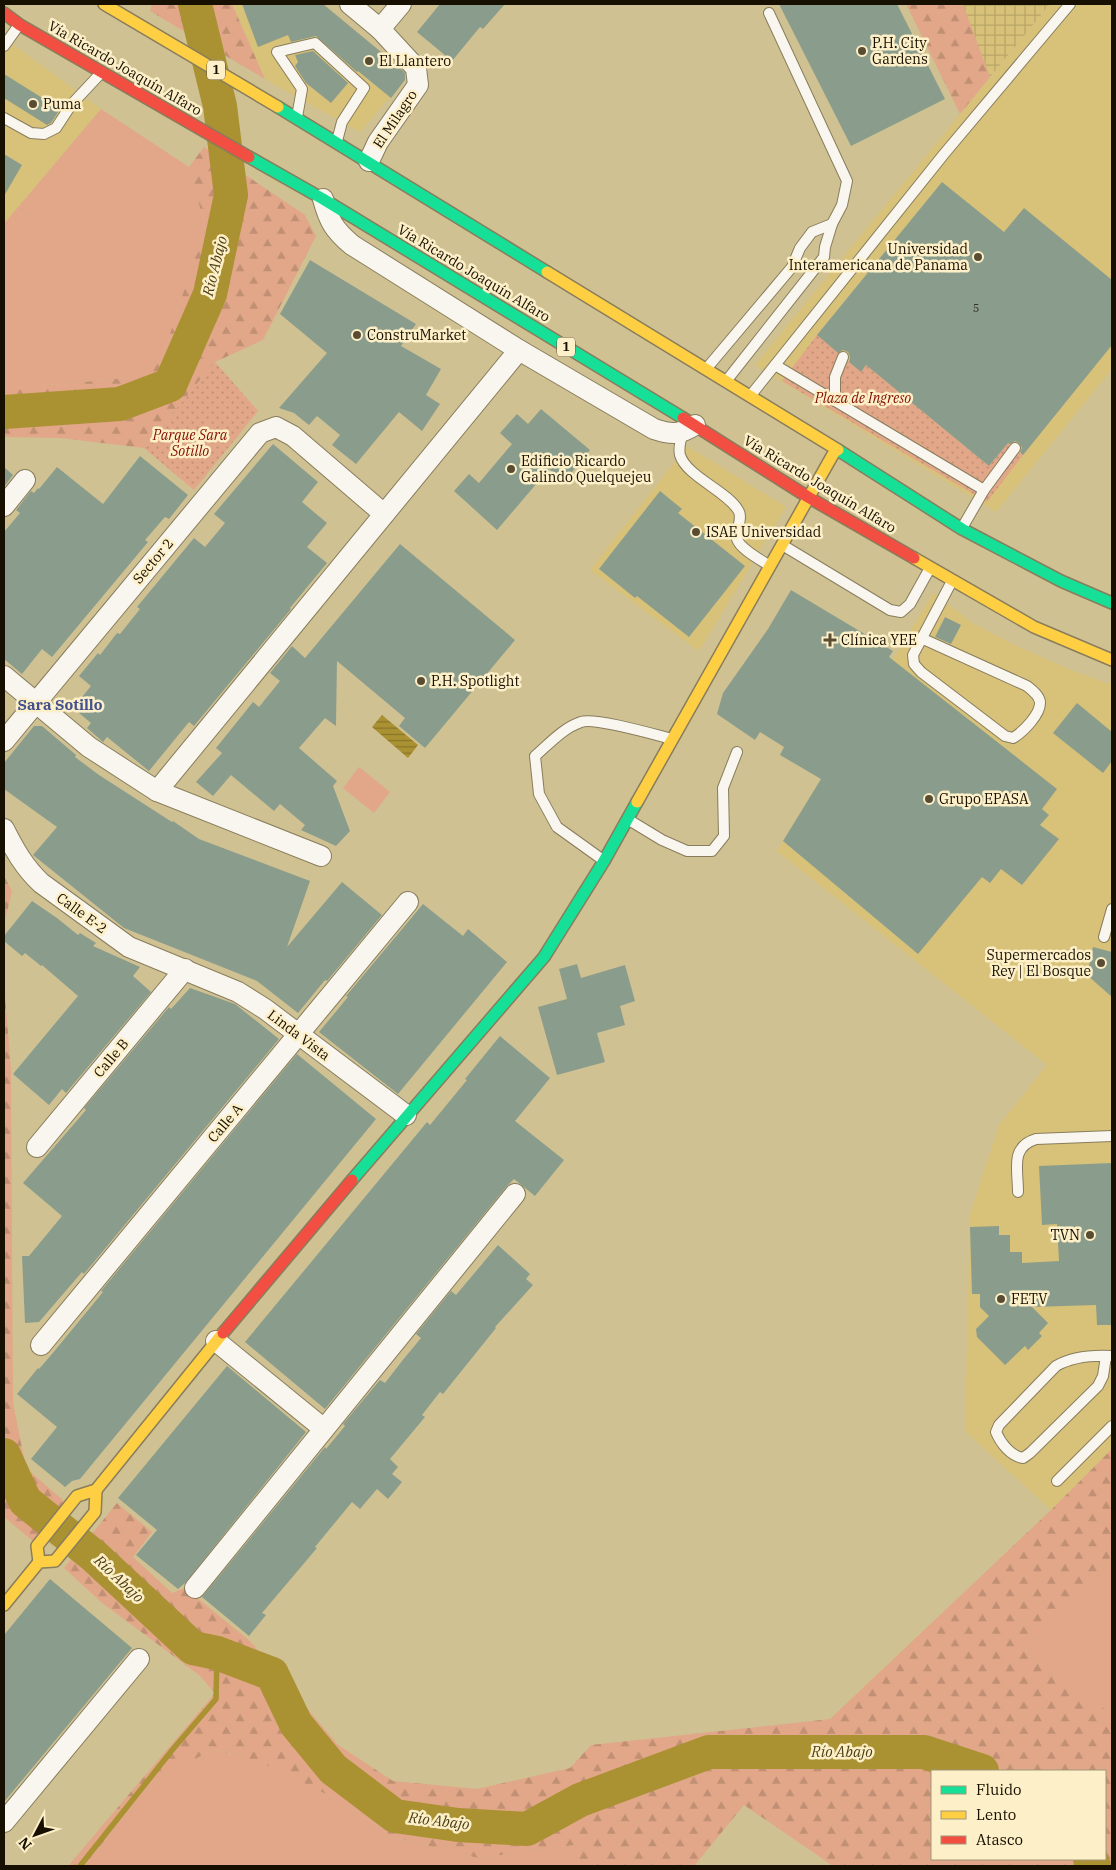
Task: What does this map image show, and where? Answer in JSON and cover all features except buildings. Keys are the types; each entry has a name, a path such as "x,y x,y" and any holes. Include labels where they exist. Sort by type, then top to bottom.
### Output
{"main road":[{"name":"1","path":"104,5 297,118"},
{"name":"Vía Ricardo Joaquín Alfaro","path":"4,14 323,199 689,428 1034,627 1112,660"},
{"path":"297,118 751,396 962,529 1052,576 1112,603"},
{"path":"4,1605 39,1562 37,1546 77,1496 96,1490 216,1341 406,1115 544,957 604,860 836,449"},
{"path":"39,1562 55,1561 95,1512 96,1490"}],"street":[{"name":"El Milagro","path":"350,4 380,29 416,68 418,85 378,142 368,161"},
{"path":"380,29 401,4"},
{"path":"323,199 328,216 336,232 352,245 519,350 654,429 669,434 689,428"},
{"path":"157,791 519,350"},
{"name":"Sector 2","path":"36,703 260,433 276,427 293,436 384,514"},
{"path":"4,506 25,480"},
{"path":"4,676 89,747 157,791 321,856"},
{"path":"4,741 36,703"},
{"name":"Calle E-2","path":"4,829 16,854 27,870 40,883 129,947 185,969"},
{"name":"Calle A","path":"42,1345 408,902"},
{"name":"Linda Vista","path":"185,969 238,992 265,1009 406,1115"},
{"name":"Calle B","path":"37,1147 185,969"},
{"path":"195,1588 515,1194"},
{"path":"216,1341 324,1429"},
{"path":"4,1820 139,1659"}],"lane":[{"path":"751,396 944,154 1070,4"},
{"path":"726,381 824,257 832,224 842,205 847,181 769,13"},
{"path":"4,46 20,25"},
{"path":"297,118 302,89 277,52 314,43 364,88 342,122 336,142"},
{"path":"4,118 31,134 44,134 56,128 72,105 102,72"},
{"path":"706,369 792,268 800,248 812,232 832,224"},
{"path":"835,401 835,377 843,357"},
{"path":"775,365 984,490"},
{"path":"689,428 679,447 680,456 696,474 739,511 737,540 742,547 770,566"},
{"path":"962,529 984,490 1015,448"},
{"path":"782,545 890,610 901,612 910,604 931,568"},
{"path":"921,638 1027,686 1035,692 1040,702 1038,711 1022,733 1014,738 1005,736 921,672 914,664 913,655 921,638 953,580"},
{"path":"604,860 557,827 539,794 535,756 558,735 583,721 631,728 672,740"},
{"path":"627,819 662,840 687,852 712,851 724,836 723,788 738,752"},
{"path":"1104,937 1112,909"},
{"path":"1018,1192 1018,1157 1020,1148 1026,1142 1036,1139 1112,1136"},
{"path":"1109,1356 1098,1386 1030,1453 1023,1458 1016,1456 1000,1441 996,1432 999,1424 1056,1366 1066,1360 1076,1358 1109,1356"},
{"path":"1057,1481 1112,1426"}],"shaded area":[{"path":"232,4 323,4 409,75 360,132 265,79"},
{"path":"963,4 1050,4 990,77"},
{"name":"Universidad Interamericana de Panama","path":"1050,4 1112,4 1112,369 996,512 755,365"},
{"name":"Puma","path":"4,38 101,109 4,224"},
{"name":"ISAE Universidad","path":"687,446 786,507 699,651 590,570"},
{"path":"933,593 974,624 1071,670 1112,685 1112,1853 1106,1770 830,1719 1051,1510 965,1431 970,1215 999,1125 1047,1065 777,851"},
{"path":"382,715 418,745 408,758 372,727"}],"green space":[{"path":"152,4 232,4 265,79 150,11"},
{"path":"906,4 963,4 990,77 960,114"},
{"path":"101,109 189,167 205,226 163,355 128,378 4,389 4,224"},
{"path":"204,147 305,215 316,236 263,340 215,362 144,448 60,438 4,437 4,389 128,378 163,355 205,226 189,167"},
{"name":"Plaza de Ingreso","path":"817,335 860,371 866,365 989,466 1008,442 1023,455 987,502 782,381"},
{"name":"Parque Sara Sotillo","path":"215,362 258,411 194,490 144,448"},
{"path":"359,767 390,792 374,813 343,788"},
{"path":"4,876 12,891 4,925"},
{"path":"4,982 11,1070 13,1403 26,1468 65,1502 33,1541 4,1517"},
{"path":"1112,1449 1112,1556 1025,1653 1112,1714 1112,1866 833,1866 744,1805 694,1866 578,1866 581,1844 478,1858 395,1838 332,1797 262,1763 214,1749 152,1782 84,1866 68,1866 215,1693 199,1675 101,1602 64,1568 117,1503 152,1532 133,1557 172,1593 185,1588 250,1641 338,1745 393,1781 477,1789 570,1768 591,1745 830,1719 1051,1510"},
{"path":"1112,1556 1112,1714 1025,1653"},
{"path":"214,1749 262,1763 332,1797 395,1838 478,1858 581,1844 578,1866 84,1866 152,1782"}],"waterway":[{"name":"Río Abajo","path":"4,412 120,404 170,385 210,294 231,195 220,106 195,4"},
{"name":"Río Abajo","path":"4,1455 25,1501 94,1556 193,1648 217,1653 272,1674 296,1724 333,1769 395,1816 458,1825 527,1829 580,1800 709,1752 924,1752 979,1770"},
{"path":"80,1866 173,1749 216,1699 217,1653"},
{"name":"Río Abajo","path":"1091,1860 1094,1866"}],"traffic: fast":[{"path":"278,107 547,272"},
{"path":"249,157 323,199 683,418"},
{"path":"838,450 962,529 1061,581 1112,603"},
{"path":"352,1180 544,957 604,861 637,802"}],"traffic: slow":[{"path":"104,4 278,107"},
{"path":"547,272 838,450"},
{"path":"637,802 836,449"},
{"path":"914,558 1034,627 1112,660"},
{"path":"39,1562 37,1546 77,1496 96,1490 223,1333"},
{"path":"4,1605 39,1562 55,1561 95,1512 96,1490"}],"traffic: jam":[{"path":"4,13 20,25 249,157"},
{"path":"683,418 808,497 914,558"},
{"path":"223,1333 352,1180"}],"place":[{"name":"P.H. City Gardens","path":"862,51"},
{"name":"El Llantero","path":"369,61"},
{"name":"Puma","path":"33,104"},
{"name":"Universidad Interamericana de Panama","path":"978,257"},
{"name":"ConstruMarket","path":"357,335"},
{"name":"Edificio Ricardo Galindo Quelquejeu","path":"511,469"},
{"name":"ISAE Universidad","path":"696,532"},
{"name":"Clínica YEE","path":"830,640"},
{"name":"P.H. Spotlight","path":"421,681"},
{"name":"Grupo EPASA","path":"929,799"},
{"name":"Supermercados Rey | El Bosque","path":"1101,963"},
{"name":"TVN","path":"1090,1235"},
{"name":"FETV","path":"1001,1299"}],"district":[{"name":"Sara Sotillo","path":"60,705"}]}
